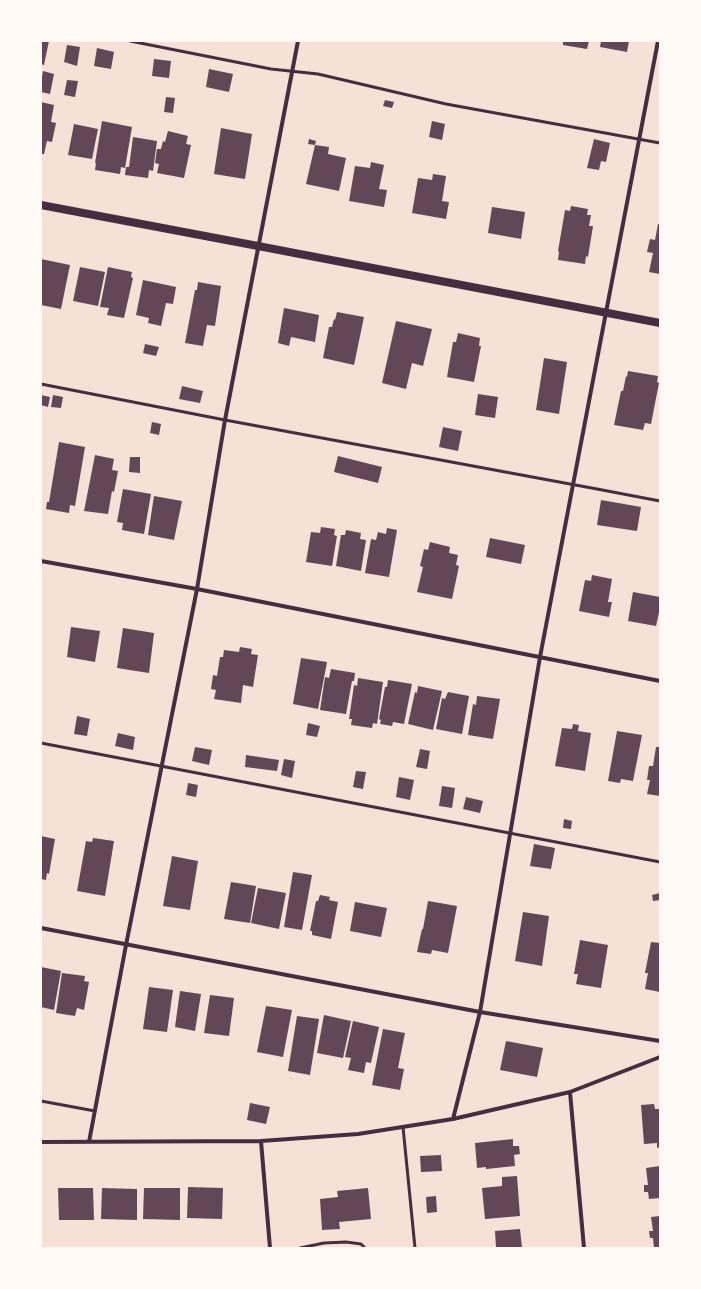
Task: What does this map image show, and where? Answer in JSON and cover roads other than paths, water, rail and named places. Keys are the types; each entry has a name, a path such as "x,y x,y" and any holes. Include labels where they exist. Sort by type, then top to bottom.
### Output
{"main road":[{"path":"41,206 660,323"}],"street":[{"path":"89,1142 196,588 225,420 298,41"},
{"path":"453,1119 480,1012 540,657 658,41"},
{"path":"41,561 196,588 660,681"},
{"path":"41,928 480,1012 660,1041"},
{"path":"41,1142 261,1141 358,1134 453,1119 570,1092 660,1057"},
{"path":"570,1092 584,1248"},
{"path":"261,1141 270,1248"}],"lane":[{"path":"130,41 271,69 318,74 446,104 660,142"},
{"path":"41,384 225,420 660,501"},
{"path":"41,743 660,862"},
{"path":"41,1101 95,1111"},
{"path":"403,1127 415,1248"},
{"path":"300,1248 324,1243 346,1242 361,1244 365,1248"}]}
